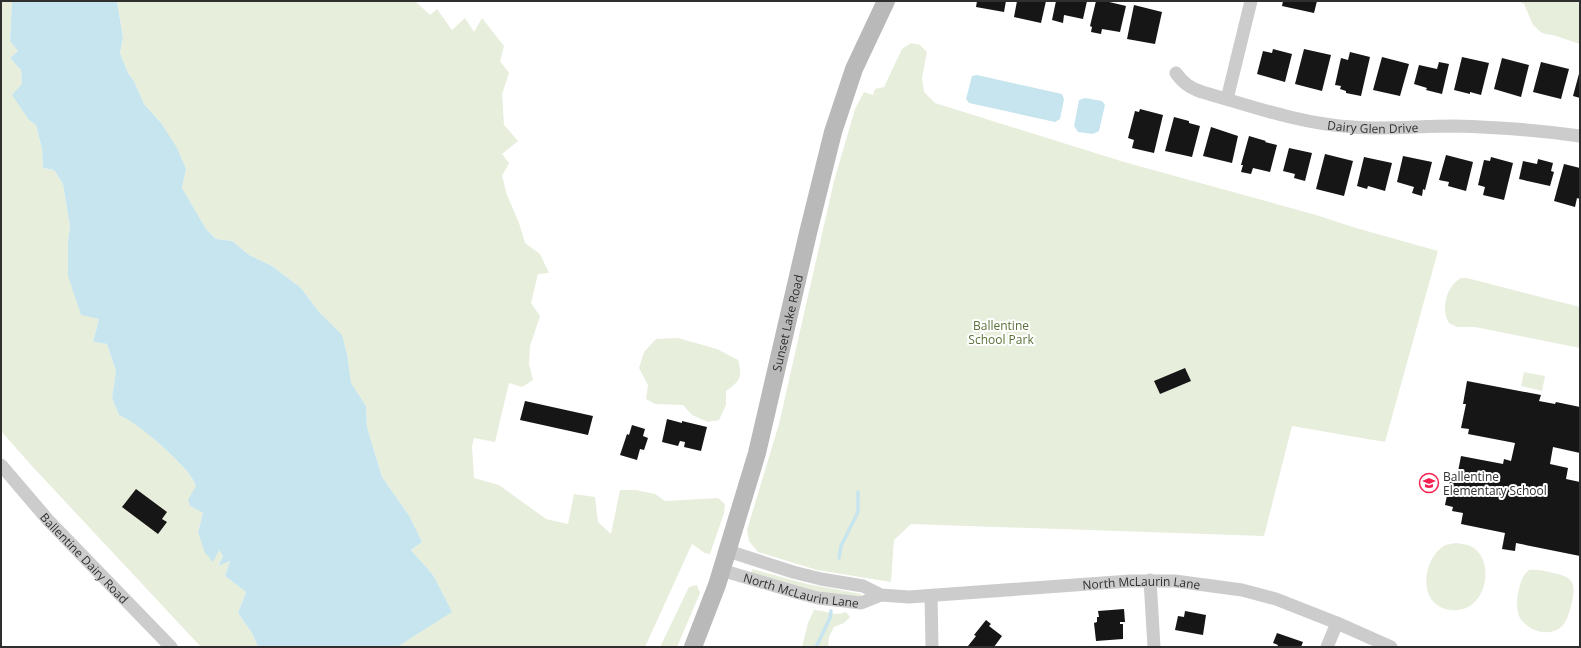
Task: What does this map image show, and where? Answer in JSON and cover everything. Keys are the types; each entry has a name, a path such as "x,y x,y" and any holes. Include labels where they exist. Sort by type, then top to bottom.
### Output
{"main road":[{"name":"Sunset Lake Road","path":"694,647 728,551 757,453 833,132 854,69 886,1"}],"street":[{"path":"1227,99 1251,1"},
{"name":"Dairy Glen Drive","path":"1176,73 1182,82 1192,89 1308,121 1350,127 1452,126 1500,128 1580,136"},
{"name":"Ballentine Dairy Road","path":"1,465 48,520 172,647"},
{"name":"North McLaurin Lane","path":"728,551 793,572 862,586 881,595 909,597 1150,580 1190,582 1242,590 1276,599 1337,623 1391,647"},
{"name":"North McLaurin Lane","path":"721,570 818,598 861,603 881,595"},
{"path":"1150,580 1154,647"},
{"path":"931,596 932,647"},
{"path":"1327,647 1337,623"}],"green space":[{"path":"1,1 12,1 10,41 18,51 10,58 21,70 22,84 29,120 36,125 42,149 43,168 54,170 63,184 70,227 68,242 68,276 99,319 93,342 107,344 116,371 112,398 119,415 128,419 162,446 174,457 192,478 196,486 190,506 203,513 198,532 219,550 223,556 218,565 230,561 225,576 246,592 238,613 252,633 258,647 201,647 1,431"},
{"path":"117,1 415,1 430,15 437,9 452,30 465,18 474,32 482,18 504,46 500,61 509,73 502,94 504,125 518,141 502,154 509,163 502,176 507,195 519,223 525,243 540,254 549,273 538,274 531,303 540,316 530,346 529,364 533,380 522,387 509,383 495,442 474,438 472,446 474,478 499,485 546,519 568,524 574,494 595,497 598,522 611,534 620,490 636,490 655,494 665,501 718,498 725,504 724,513 710,554 705,553 692,544 645,647 397,647 451,612 433,575 411,550 422,542 410,517 382,477 367,427 366,406 351,384 347,354 342,336 319,312 301,288 272,266 249,255 232,241 216,239 206,229 182,188 186,169 161,123 144,104 134,81 128,73 120,53 123,38"},
{"path":"1518,1 1580,1 1580,44 1542,33 1533,25 1524,4"},
{"name":"Ballentine School Park","path":"911,43 920,45 927,52 922,78 924,92 935,103 1124,162 1316,215 1438,251 1385,442 1292,426 1264,536 911,524 894,540 891,582 817,570 758,552 749,541 747,530 779,424 834,181 855,109 864,92 873,95 875,89 884,87 902,49"},
{"path":"1461,278 1467,278 1580,307 1580,348 1475,327 1457,327 1449,323 1445,311 1446,298 1452,286"},
{"path":"678,338 717,349 738,360 740,375 737,382 726,391 726,405 719,420 708,422 692,415 683,405 655,404 646,399 648,385 639,368 644,352 656,339"},
{"path":"1524,372 1545,376 1542,391 1521,386"},
{"path":"1456,543 1468,545 1477,551 1483,560 1486,572 1480,595 1473,604 1463,609 1450,610 1440,607 1432,600 1428,594 1426,579 1430,563 1438,550 1445,545"},
{"path":"752,569 807,584 861,594 862,597 830,594 804,588 751,573"},
{"path":"1529,570 1541,570 1565,576 1572,582 1574,590 1568,617 1563,625 1552,632 1533,629 1527,626 1519,616 1517,606 1518,592 1522,579"},
{"path":"697,585 700,593 677,647 660,647 689,587"},
{"path":"814,610 833,614 846,612 850,617 844,623 834,627 829,637 828,647 802,647 808,623"}],"water":[{"path":"12,1 117,1 123,38 120,53 128,73 134,81 144,104 161,123 177,148 186,169 182,188 206,229 216,239 232,241 249,255 272,266 301,288 319,312 342,335 347,354 351,383 366,406 367,427 382,477 410,517 422,542 411,550 433,575 452,612 397,647 258,647 252,633 238,613 246,592 225,576 230,561 218,566 223,556 219,550 213,562 205,553 198,532 203,513 190,506 188,500 196,486 192,478 174,457 162,446 127,419 119,415 112,398 116,371 107,344 93,342 99,319 81,315 68,276 68,242 70,227 63,184 54,170 43,168 42,149 36,125 29,120 12,95 22,84 21,70 10,58 18,51 10,41"},
{"path":"977,75 1062,94 1064,99 1060,119 1055,122 969,103 966,99 972,76"},
{"path":"1085,98 1102,101 1105,105 1099,131 1093,134 1078,132 1074,126 1079,100"}],"building":[{"path":"977,1 1006,1 1004,12 976,7"},
{"path":"1017,1 1046,1 1041,23 1014,17"},
{"path":"1056,1 1087,1 1083,19 1064,15 1063,23 1052,20"},
{"path":"1096,1 1105,1 1126,6 1120,32 1102,29 1101,34 1091,32 1092,27 1090,26"},
{"path":"1283,1 1317,1 1314,13 1282,6"},
{"path":"1134,5 1162,12 1155,44 1127,39"},
{"path":"1273,49 1292,54 1285,82 1257,74 1263,51 1272,53"},
{"path":"1304,49 1331,55 1322,91 1295,84"},
{"path":"1350,52 1370,57 1361,96 1346,93 1346,91 1340,89 1341,86 1335,85 1341,58 1348,60"},
{"path":"1382,57 1409,64 1400,96 1373,90"},
{"path":"1462,57 1489,63 1481,95 1454,90"},
{"path":"1502,58 1529,65 1521,97 1494,89"},
{"path":"1439,62 1449,64 1442,94 1426,90 1427,88 1414,84 1419,65 1437,69"},
{"path":"1541,62 1569,69 1561,99 1533,92"},
{"path":"1580,70 1580,98 1573,96"},
{"path":"1140,109 1163,115 1154,153 1132,148 1134,140 1128,138 1135,111 1139,112"},
{"path":"1174,117 1200,126 1192,157 1165,151"},
{"path":"1211,127 1238,136 1232,163 1203,156"},
{"path":"1249,136 1277,145 1270,172 1253,168 1251,174 1241,172 1243,165 1241,165"},
{"path":"1289,148 1312,153 1305,181 1294,178 1295,174 1283,171"},
{"path":"1325,154 1353,161 1344,196 1316,189"},
{"path":"1446,155 1473,162 1466,191 1448,186 1449,182 1439,180"},
{"path":"1403,156 1432,162 1422,196 1412,193 1414,187 1397,182"},
{"path":"1364,157 1392,163 1385,191 1368,186 1367,189 1357,186"},
{"path":"1491,157 1513,163 1504,200 1483,195 1485,187 1478,185 1484,160 1490,161"},
{"path":"1538,159 1553,163 1551,171 1554,172 1550,186 1519,179 1523,161 1537,164"},
{"path":"1564,164 1580,168 1580,199 1577,198 1575,207 1554,201"},
{"path":"1185,368 1191,381 1160,394 1154,381"},
{"name":"Ballentine Elementary School","path":"1467,381 1541,395 1539,401 1555,404 1556,402 1580,407 1580,453 1553,447 1550,464 1568,468 1566,479 1580,482 1580,556 1516,543 1515,551 1502,549 1505,533 1461,524 1463,513 1452,511 1453,507 1445,505 1450,481 1456,482 1461,456 1503,464 1504,459 1511,461 1515,443 1468,434 1469,429 1461,428 1466,404 1463,404"},
{"path":"525,401 593,416 588,435 520,420"},
{"path":"667,419 707,427 701,451 684,447 685,442 680,441 678,446 662,442"},
{"path":"632,425 645,429 643,436 648,438 644,450 640,449 637,460 620,455 627,434 629,435"},
{"path":"136,489 167,512 162,519 167,522 158,534 122,507"},
{"path":"1124,609 1125,622 1120,622 1120,624 1123,624 1123,639 1096,641 1094,623 1097,622 1097,617 1099,617 1098,611"},
{"path":"1185,611 1206,615 1203,635 1175,630 1178,616 1184,617"},
{"path":"986,620 991,624 989,626 1002,636 994,647 968,646 976,636 974,635"},
{"path":"1277,633 1303,642 1301,647 1277,647 1278,645 1273,643"}],"waterway":[{"path":"839,558 841,546 858,512 858,492"},
{"path":"816,647 830,618 831,611"}],"place":[{"name":"Ballentine Elementary School","path":"1429,483"}]}
